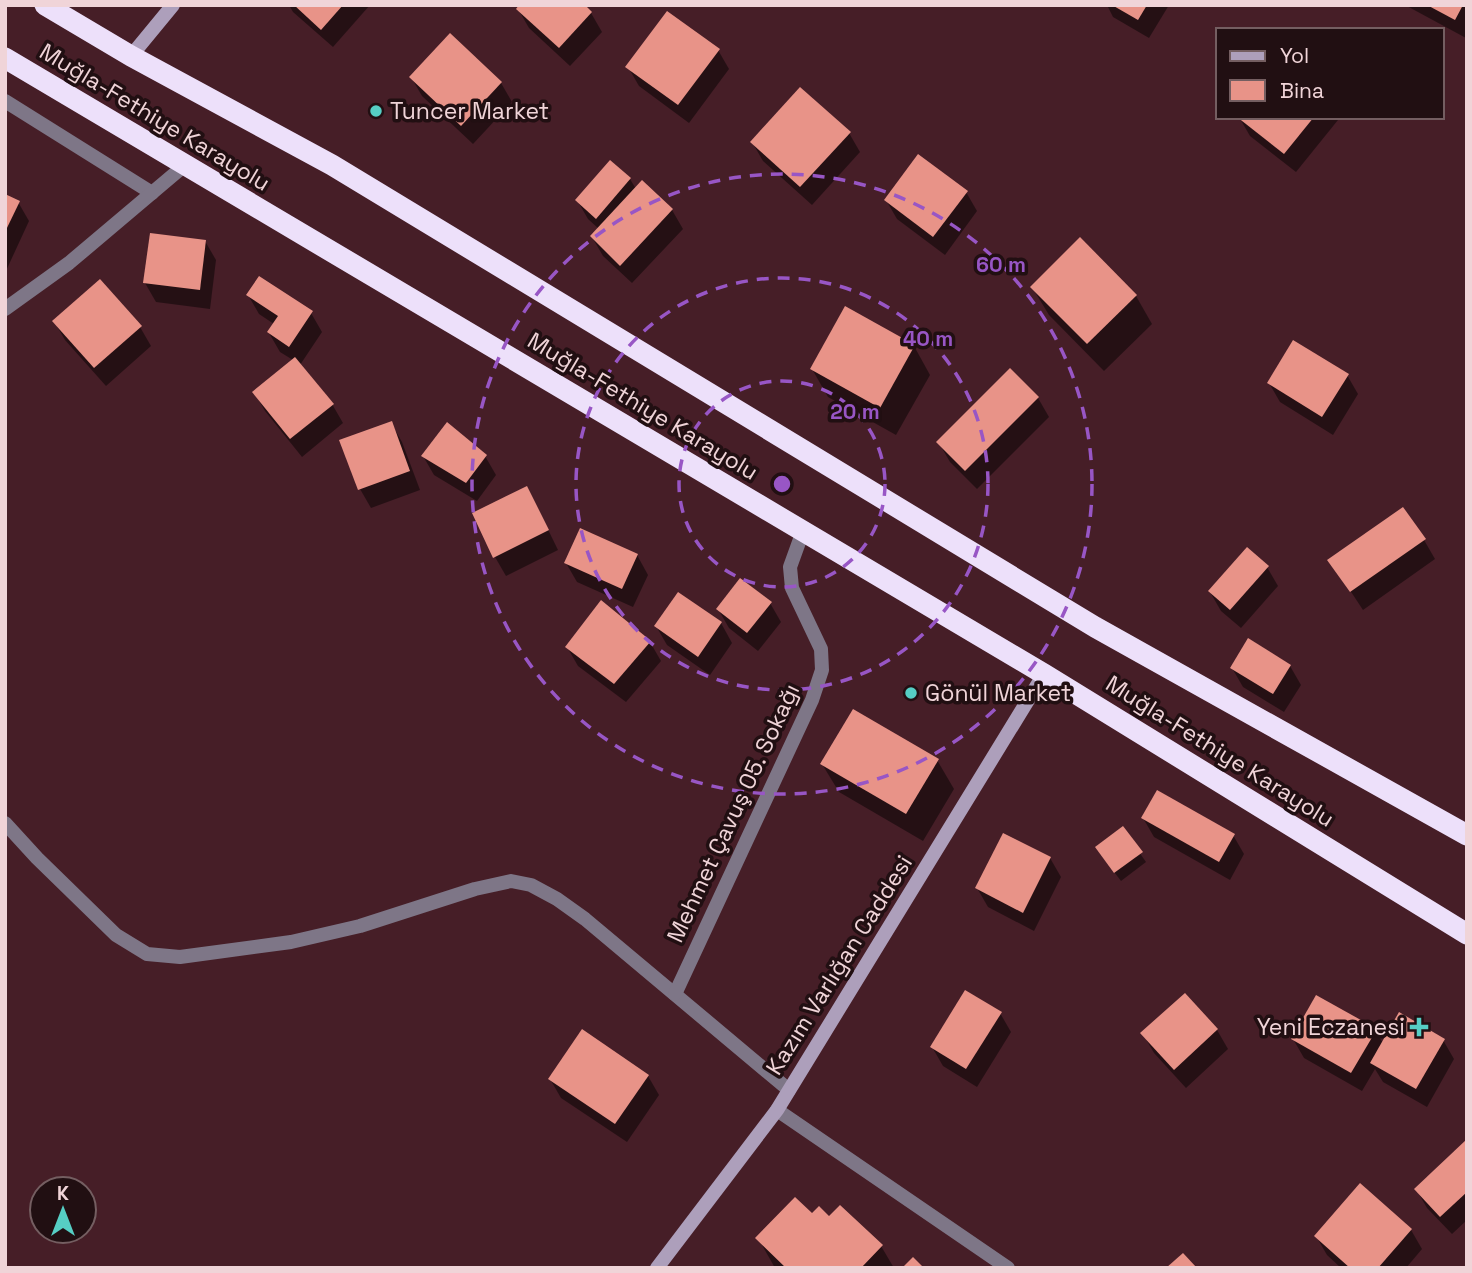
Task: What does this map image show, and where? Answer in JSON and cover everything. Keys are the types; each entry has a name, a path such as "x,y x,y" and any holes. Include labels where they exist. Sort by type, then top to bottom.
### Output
{"highway":[{"name":"Muğla-Fethiye Karayolu","path":"45,5 131,57 332,165 1095,627 1467,835"},
{"name":"Muğla-Fethiye Karayolu","path":"5,58 1044,674 1467,934"}],"street":[{"path":"131,57 173,5"},
{"path":"5,101 152,193"},
{"path":"5,309 69,263 185,165"},
{"name":"Mehmet Çavuş 05. Sokağı","path":"675,995 812,699 822,670 821,649 792,588 790,567 803,531"},
{"name":"Kazım Varlığan Caddesi","path":"657,1268 777,1110 1044,674"},
{"path":"5,822 37,858 117,936 147,954 180,957 290,942 360,926 475,889 511,881 531,884 556,899 789,1090"},
{"path":"777,1110 1009,1268"}],"building":[{"path":"294,5 343,5 321,30"},
{"path":"519,5 585,5 592,12 559,48 516,9"},
{"path":"1112,5 1147,5 1138,20"},
{"path":"1427,5 1463,5 1455,20"},
{"path":"667,11 720,49 678,105 625,67"},
{"path":"450,33 502,82 461,126 409,77"},
{"path":"800,87 851,132 800,187 750,142"},
{"path":"1240,119 1312,119 1284,154"},
{"path":"918,154 968,191 933,237 884,200"},
{"path":"610,160 631,178 596,219 575,200"},
{"path":"642,180 673,209 620,266 590,236"},
{"path":"5,194 20,201 5,232"},
{"path":"150,233 206,240 200,290 143,283"},
{"path":"1080,237 1137,295 1087,344 1030,287"},
{"path":"259,276 313,311 289,347 267,332 278,316 246,295"},
{"path":"100,279 142,326 94,368 52,321"},
{"path":"845,306 915,345 880,408 810,369"},
{"path":"1293,340 1349,374 1322,417 1267,383"},
{"path":"295,357 334,404 290,439 252,392"},
{"path":"1010,368 1039,397 965,471 936,442"},
{"path":"392,421 410,471 358,490 339,440"},
{"path":"447,422 487,455 466,483 421,456"},
{"path":"527,486 549,530 493,558 472,513"},
{"path":"1403,507 1426,539 1350,592 1327,560"},
{"path":"580,528 638,554 622,589 564,563"},
{"path":"1247,547 1269,566 1230,610 1208,591"},
{"path":"740,578 772,602 747,633 716,609"},
{"path":"678,592 722,622 698,657 654,626"},
{"path":"601,600 651,641 614,684 565,647"},
{"path":"1248,638 1291,665 1273,694 1230,668"},
{"path":"853,709 939,759 906,814 820,764"},
{"path":"1157,790 1235,834 1219,862 1141,818"},
{"path":"1123,826 1143,852 1114,873 1095,847"},
{"path":"1003,833 1051,857 1023,913 975,888"},
{"path":"965,990 1002,1012 966,1069 930,1047"},
{"path":"1185,993 1218,1029 1174,1070 1140,1033"},
{"path":"1316,995 1377,1029 1351,1073 1291,1039"},
{"path":"1399,1012 1445,1039 1416,1089 1370,1063"},
{"path":"582,1029 649,1075 615,1124 548,1079"},
{"path":"1467,1139 1467,1192 1440,1217 1414,1189"},
{"path":"1360,1183 1412,1229 1378,1268 1350,1268 1314,1236"},
{"path":"795,1197 812,1213 819,1206 829,1216 840,1205 883,1245 861,1268 786,1268 755,1238"},
{"path":"1183,1253 1197,1268 1166,1268"},
{"path":"913,1257 924,1268 902,1268"}],"place":[{"name":"Tuncer Market","path":"376,111"},
{"name":"Gönül Market","path":"911,693"},
{"name":"Yeni Eczanesi","path":"1419,1027"}]}
